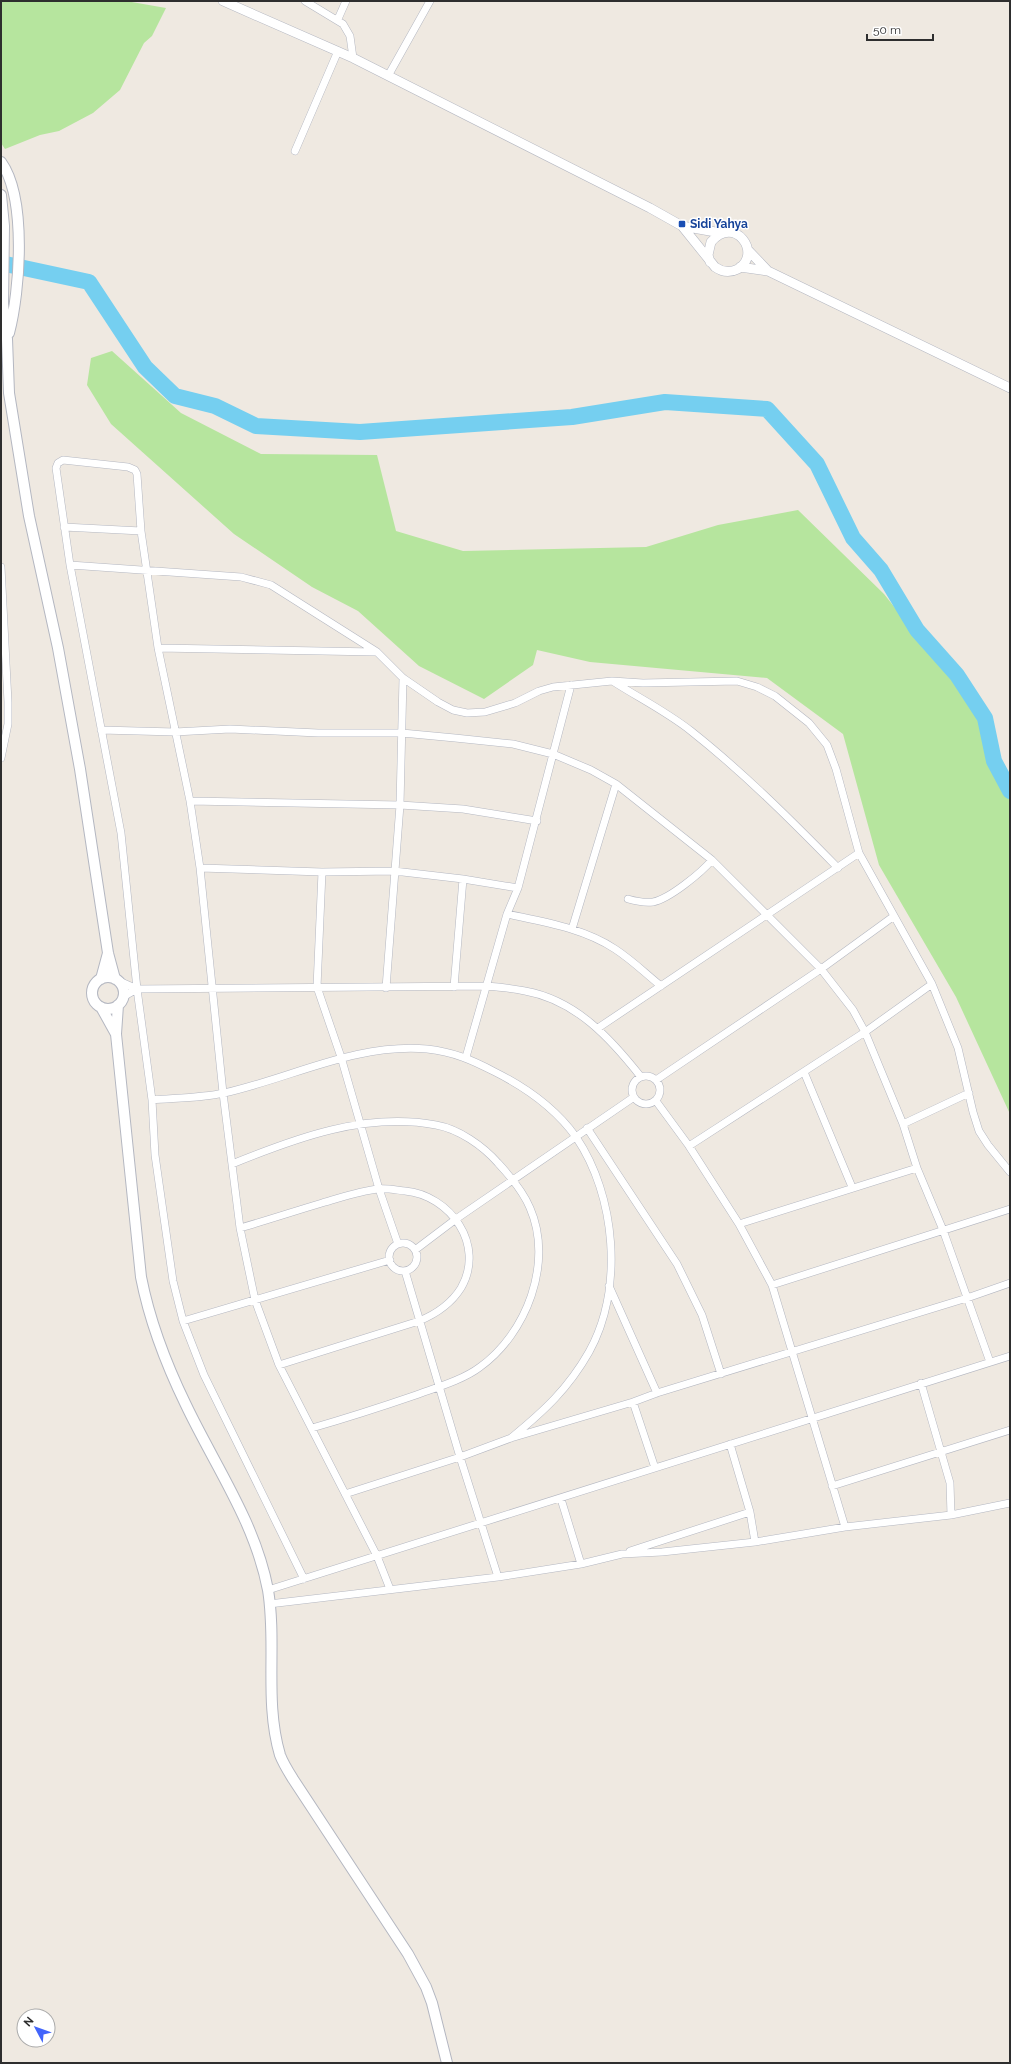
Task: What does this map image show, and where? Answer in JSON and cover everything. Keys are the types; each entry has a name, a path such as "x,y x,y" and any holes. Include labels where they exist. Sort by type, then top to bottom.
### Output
{"main road":[{"path":"1,162 6,169 16,203 18,225 16,287 13,318 4,339"},
{"path":"1,195 4,226 4,285 2,304 9,393 28,516 58,648 80,769 108,953 117,980 123,989 116,1034 141,1277 146,1303 159,1346 186,1406 240,1506 261,1560 270,1604 274,1730 281,1757 292,1779 408,1954 426,1987 432,2003 447,2063"},
{"path":"101,979 108,953"},
{"path":"116,1034 101,1007 93,999 92,993 96,982 101,979 108,977 117,980"},
{"path":"101,1007 107,1009 120,1001"}],"street":[{"path":"223,1 353,58 491,127 682,226 739,235 746,244 748,250 768,271"},
{"path":"305,1 338,19 348,31 353,58"},
{"path":"338,19 346,1"},
{"path":"388,76 430,1"},
{"path":"295,151 338,51"},
{"path":"682,226 710,262 721,270 728,272 740,267 745,263 748,250"},
{"path":"710,262 708,248 711,242 721,233"},
{"path":"740,267 768,271 1010,388"},
{"path":"304,1579 204,1375 184,1321 167,1254 155,1155 152,1100 121,833 64,527 56,468 58,463 63,460 128,467 135,470 137,474 141,531 158,648 190,801 200,868 211,988 240,1228 255,1300 279,1366 377,1556 390,1589"},
{"path":"64,527 141,531"},
{"path":"70,565 146,572 241,577 271,584 376,652 403,678 438,702 454,710 467,714 485,712 515,703 539,691 571,685 612,681 643,683 737,681 757,687 775,696 809,723 827,744 836,769 859,853 932,984 958,1048 979,1131 988,1146 1010,1172"},
{"path":"1,567 8,724 1,758"},
{"path":"158,648 376,652"},
{"path":"386,988 400,805 403,678"},
{"path":"612,681 689,730 713,749 770,798 838,868"},
{"path":"466,1056 507,914 518,888 537,821 571,685"},
{"path":"101,730 175,732 230,730 318,733 402,733 513,744 553,754 591,770 616,784 712,860 821,969 844,996 865,1032 903,1124 917,1168 944,1230 990,1362"},
{"path":"572,928 616,784"},
{"path":"190,801 400,805 463,809 537,821"},
{"path":"598,1028 859,853"},
{"path":"628,899 654,902 680,888 703,870 712,860"},
{"path":"200,868 322,872 394,871 463,879 518,888"},
{"path":"322,872 317,987 341,1057 379,1189 398,1244"},
{"path":"454,987 463,879"},
{"path":"507,914 572,928 616,950 661,986"},
{"path":"656,1080 821,969 894,916"},
{"path":"117,980 138,989 486,986 527,991 557,1002 579,1014 598,1028 619,1049 641,1077"},
{"path":"689,1146 865,1032 932,984"},
{"path":"120,1001 138,989"},
{"path":"152,1100 223,1093 341,1057 385,1049 402,1048 429,1049 466,1056 514,1081 533,1094 553,1112 575,1136 593,1167 605,1201 611,1239 609,1286 601,1322 586,1357 566,1386 545,1410 511,1438"},
{"path":"804,1072 852,1187"},
{"path":"649,1076 656,1080 660,1088 660,1093 656,1101 647,1104 637,1101 634,1098 633,1086 641,1077 649,1076"},
{"path":"903,1124 969,1093"},
{"path":"415,1250 456,1218 575,1136 634,1098"},
{"path":"656,1101 689,1146 739,1224 772,1285 845,1527"},
{"path":"232,1164 272,1148 332,1129 360,1124 389,1122 438,1125 476,1144 492,1156 513,1179 531,1209 538,1237 538,1277 527,1311 511,1337 479,1368 439,1387 312,1428"},
{"path":"587,1128 678,1264 702,1315 721,1374"},
{"path":"739,1224 852,1187 917,1168"},
{"path":"240,1228 356,1193 379,1189 421,1193 435,1199 456,1218 464,1234 469,1254 467,1274 461,1288 438,1313 419,1321 279,1366"},
{"path":"772,1285 1010,1209"},
{"path":"398,1244 408,1244 415,1250 417,1254 416,1263 413,1267 405,1271 395,1268 390,1260 391,1250 398,1244"},
{"path":"184,1321 390,1260"},
{"path":"405,1271 460,1457 498,1577"},
{"path":"345,1494 460,1457 511,1438 633,1402 657,1393 967,1298 1010,1283"},
{"path":"609,1286 657,1393"},
{"path":"268,1590 561,1499 730,1444 812,1420 921,1382 1010,1356"},
{"path":"921,1382 950,1483 951,1515"},
{"path":"633,1402 655,1468"},
{"path":"832,1486 1010,1430"},
{"path":"730,1444 750,1512 755,1542"},
{"path":"561,1499 580,1564"},
{"path":"622,1554 662,1552 755,1542 845,1527 951,1515 1010,1503"},
{"path":"270,1604 498,1577 580,1564 622,1554 750,1512"}],"green space":[{"path":"1,1 126,1 166,8 152,36 144,43 120,90 93,113 59,131 40,135 5,149 1,143"},
{"path":"112,351 181,413 261,454 377,455 396,531 463,551 646,547 718,525 798,510 884,594 978,713 1010,776 1010,1114 956,997 879,865 843,734 767,678 590,662 537,650 533,665 484,699 419,666 358,611 312,587 234,534 111,424 87,385 91,358"}],"waterway":[{"path":"1,263 89,282 145,367 175,396 215,406 256,426 360,432 572,417 665,402 767,409 817,464 853,538 881,570 917,630 957,675 985,718 994,761 1010,791"}],"place":[{"name":"Sidi Yahya","path":"682,224"}]}
